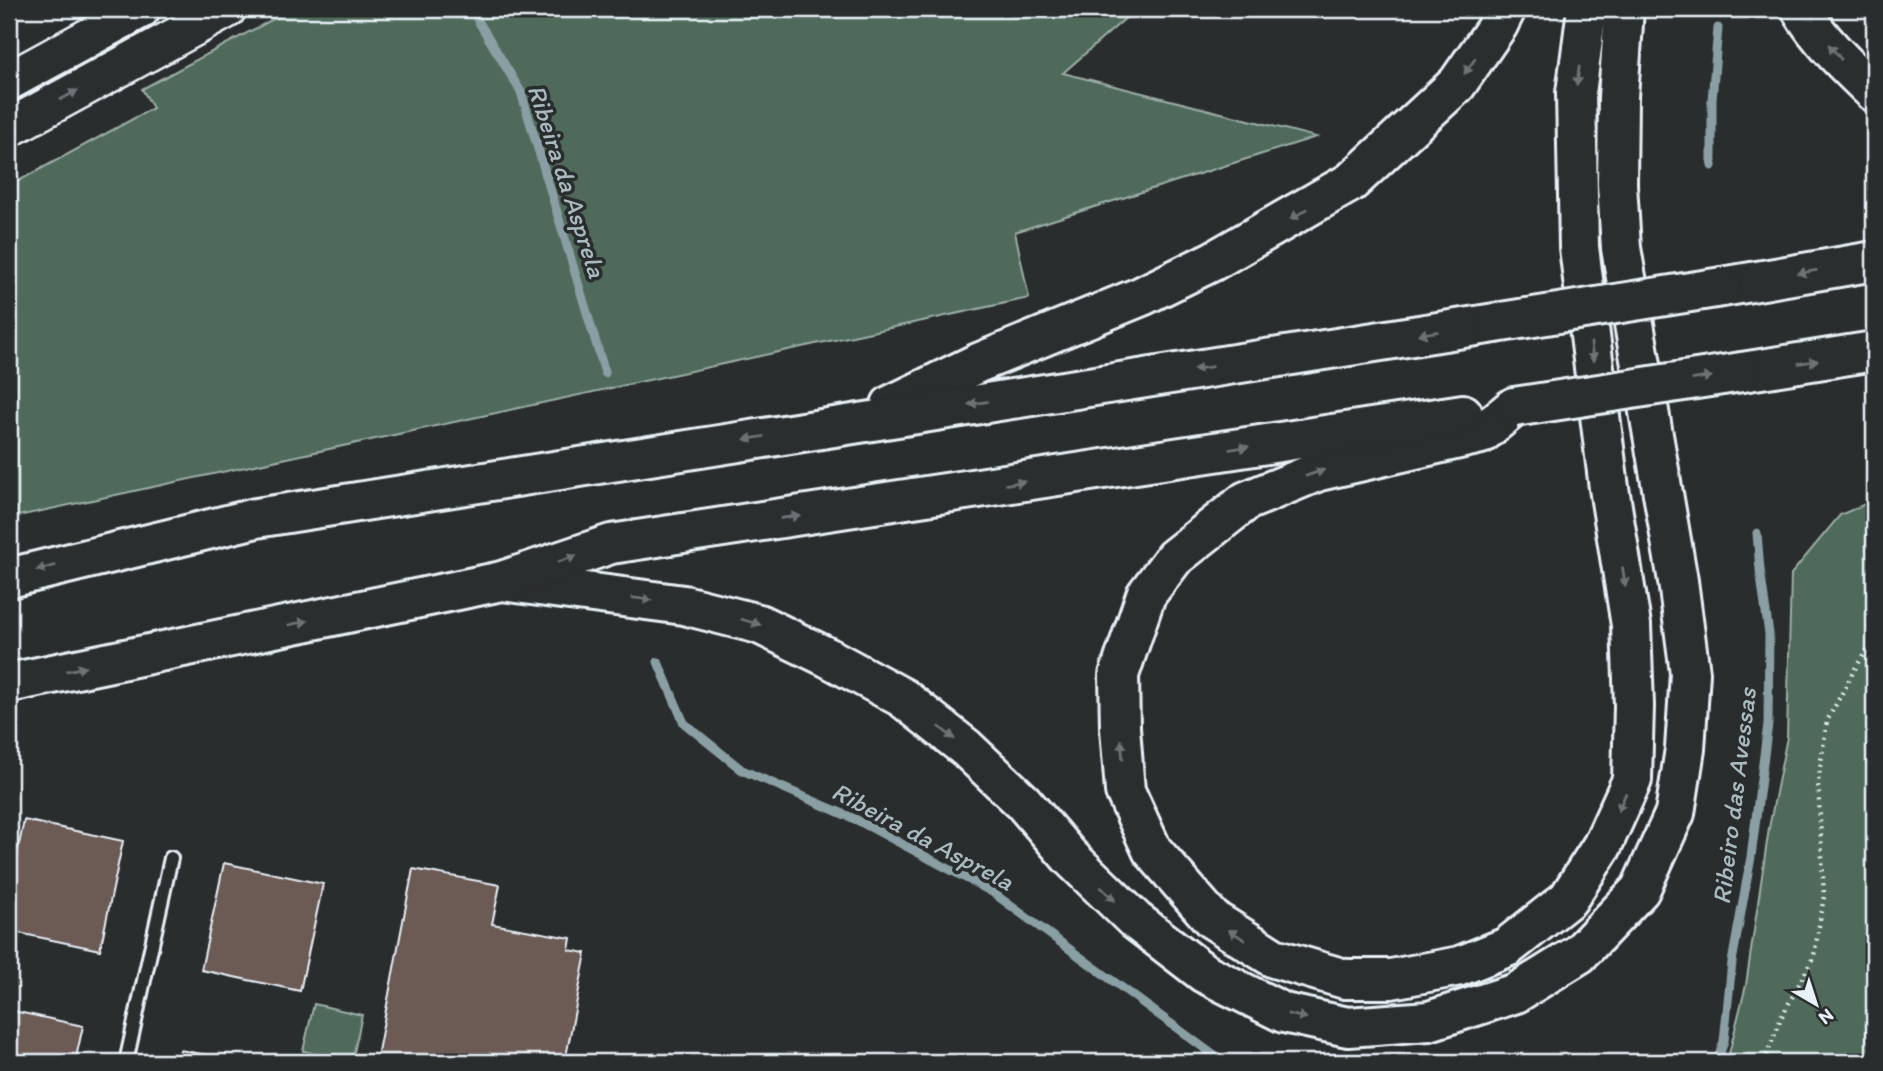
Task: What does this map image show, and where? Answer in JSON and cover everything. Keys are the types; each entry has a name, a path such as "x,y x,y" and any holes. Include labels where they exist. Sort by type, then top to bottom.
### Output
{"highway":[{"path":"852,423 978,363 1142,296 1213,261 1352,182 1457,84 1506,9"},
{"path":"1514,407 1481,434 1320,471 1246,501 1174,558 1146,594 1119,675 1125,791 1152,850 1212,919 1274,958 1345,979 1391,979 1460,966 1507,947 1568,899 1602,846 1632,780 1634,706 1631,625 1609,488 1579,247 1576,93 1587,9"},
{"path":"502,581 684,605 760,624 903,698 966,748 1023,802 1070,857 1135,920 1204,973 1284,1013 1348,1027 1429,1021 1516,993 1579,954 1640,890 1675,813 1685,749 1690,673 1678,581 1621,248 1617,184 1618,97 1624,9"},
{"path":"1801,9 1847,66 1874,92"},
{"path":"9,578 256,518 1874,261"},
{"path":"9,683 502,581 611,544 1874,351"}],"street":[{"path":"9,81 141,9"},
{"path":"9,128 227,9"}],"lane":[{"path":"126,1062 171,858"}],"path":[{"path":"1764,1062 1781,1018 1814,956 1824,896 1818,781 1827,722 1874,639"}],"green space":[{"path":"292,9 1136,9 1063,73 1316,137 1015,232 1029,298 9,518 9,186 153,108 142,89"},
{"path":"1874,500 1874,1062 1727,1062 1746,985 1769,828 1787,737 1791,574 1840,515"},
{"path":"314,1004 362,1015 352,1062 303,1051"}],"building":[{"path":"24,820 123,841 100,950 9,931 9,894"},
{"path":"224,863 323,884 300,991 201,970"},
{"path":"413,869 500,885 492,924 571,938 569,950 586,953 565,1062 452,1062 431,1058 430,1062 376,1062"},
{"path":"9,1010 83,1026 75,1062 9,1062"},
{"path":"180,1050 243,1062 177,1062"}],"waterway":[{"name":"Ribeira da Asprela","path":"471,9 521,92 605,373"},
{"name":"Ribeiro das Avessas","path":"1712,166 1712,100 1718,28"},
{"name":"Ribeiro das Avessas","path":"1717,1062 1724,1041 1732,962 1751,857 1768,724 1769,634 1757,533"},
{"name":"Ribeira da Asprela","path":"658,662 684,723 742,770 857,820 992,892 1223,1062"}]}
